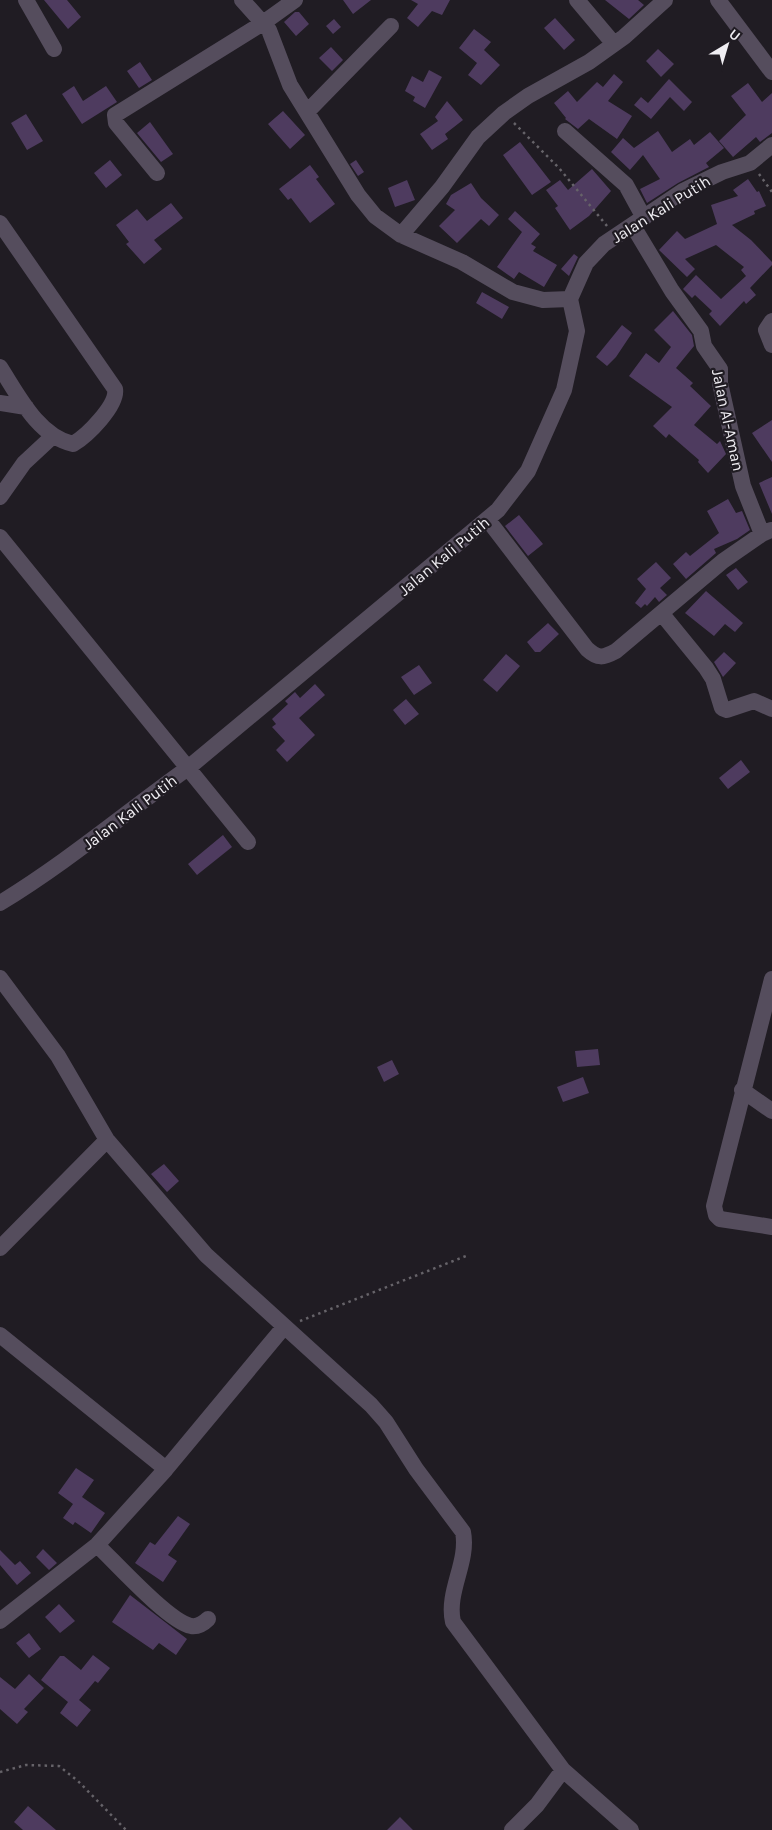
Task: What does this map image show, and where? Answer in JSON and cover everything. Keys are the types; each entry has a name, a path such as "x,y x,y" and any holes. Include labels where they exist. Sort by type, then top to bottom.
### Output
{"street":[{"path":"26,0 54,50"},
{"path":"242,0 274,38 286,78 364,203 376,216 401,235 462,262 513,292 542,300 570,299"},
{"path":"157,173 116,122 115,115 263,23 295,0"},
{"path":"577,0 614,44"},
{"path":"401,235 442,187 478,137 504,113 528,96 589,62 614,44 665,0"},
{"path":"718,0 772,72"},
{"path":"307,112 391,26"},
{"name":"Jalan Al-Aman","path":"565,131 626,185 639,222 672,291 701,331 704,346 720,369 720,383 729,417 734,455 743,486 767,532"},
{"name":"Jalan Kali Putih","path":"0,903 22,891 97,838 134,806 188,768 488,520 528,471 564,390 577,331 570,299 592,254 616,236 700,182 722,172 750,163 772,145"},
{"path":"0,223 115,389 116,396 112,406 81,440 73,444 53,436 26,407 0,367"},
{"path":"772,321 766,330 772,345"},
{"path":"0,403 26,407"},
{"path":"0,497 24,463 53,436"},
{"path":"488,520 587,649 595,657 604,658 616,651 662,614 723,561 767,532"},
{"path":"0,537 248,842"},
{"path":"662,614 706,668 713,679 722,708 727,710 754,701 772,709"},
{"path":"0,978 58,1056 106,1140 206,1255 355,1390 381,1416 431,1491 463,1532 466,1544 451,1612 453,1622 563,1770 631,1830"},
{"path":"772,979 767,1016 742,1090 714,1211 720,1220 772,1227"},
{"path":"742,1090 772,1111"},
{"path":"0,1248 106,1140"},
{"path":"0,1621 97,1545 166,1469 284,1327"},
{"path":"0,1335 166,1469"},
{"path":"97,1545 146,1594 188,1626 196,1626 208,1620"},
{"path":"512,1830 537,1805 563,1770"}],"path":[{"path":"504,113 559,168 616,236"},
{"path":"750,163 772,192"},
{"path":"284,1327 466,1256"},
{"path":"0,1772 26,1765 59,1766 78,1781 126,1830"}],"building":[{"path":"44,0 67,0 81,17 68,29"},
{"path":"343,0 371,0 353,14"},
{"path":"411,0 450,0 442,15 432,11 418,27 407,18 418,4"},
{"path":"605,0 638,0 644,5 629,19"},
{"path":"295,12 299,12 309,24 296,36 284,22"},
{"path":"555,18 575,40 564,50 544,28"},
{"path":"334,19 341,27 333,34 326,26"},
{"path":"474,29 491,42 484,50 500,65 481,85 468,75 477,63 459,48"},
{"path":"331,47 343,60 332,71 319,58"},
{"path":"658,49 674,64 661,77 646,61"},
{"path":"140,62 152,80 139,88 127,71"},
{"path":"429,70 442,77 425,108 413,101 415,97 405,91 412,76 423,82"},
{"path":"614,74 623,82 608,101 632,116 617,139 589,119 578,129 565,119 554,103 568,91 577,102 597,82 603,87"},
{"path":"669,79 692,102 684,111 670,97 651,119 634,105 641,97 648,103"},
{"path":"748,83 762,102 772,93 772,133 760,142 756,137 733,157 719,141 746,115 731,96"},
{"path":"74,86 83,101 106,86 117,102 82,124 62,94"},
{"path":"447,101 463,120 445,134 448,139 432,150 420,134 438,121 435,117"},
{"path":"283,111 305,135 290,149 268,124"},
{"path":"26,114 43,141 27,150 11,123"},
{"path":"150,122 173,154 161,162 137,133"},
{"path":"658,131 672,152 690,139 694,145 710,132 724,148 706,163 709,167 678,183 647,203 640,189 660,179 643,155 630,170 611,152 623,138 634,148"},
{"path":"520,142 551,182 532,195 503,155"},
{"path":"110,160 122,175 106,188 94,173"},
{"path":"356,160 364,172 358,176 350,164"},
{"path":"310,165 319,177 316,179 335,204 310,223 291,198 288,200 279,189"},
{"path":"592,169 611,191 589,216 570,230 555,208 558,206 546,190 560,180 568,190"},
{"path":"748,179 757,192 759,191 766,206 754,211 755,214 732,225 751,240 772,262 772,265 750,288 756,295 746,304 744,301 720,326 709,314 712,311 695,295 692,298 683,289 696,275 721,299 746,276 741,270 744,267 716,245 685,259 695,269 687,277 659,250 677,231 685,239 717,224 711,205 738,196 733,190"},
{"path":"407,180 415,200 395,207 388,188"},
{"path":"471,183 481,198 499,215 489,226 481,219 457,243 439,226 455,210 446,204 451,195"},
{"path":"171,203 183,218 154,240 162,249 144,264 126,244 129,242 116,225 137,209 147,221"},
{"path":"515,211 540,234 531,244 536,247 533,251 557,265 544,287 519,272 514,279 497,267 522,232 508,219"},
{"path":"574,254 578,257 569,276 561,269"},
{"path":"482,292 509,307 502,319 476,303"},
{"path":"673,311 692,335 694,346 676,368 693,383 690,386 711,406 694,425 717,444 720,441 726,454 708,473 698,462 699,460 669,434 666,438 653,426 672,407 629,376 646,353 659,363 671,347 654,330"},
{"path":"622,325 632,333 616,357 607,366 596,357"},
{"path":"772,420 772,462 752,433"},
{"path":"772,477 772,514 759,483"},
{"path":"728,499 736,513 742,511 750,530 737,539 714,549 716,553 686,579 673,564 686,552 690,556 719,533 707,511"},
{"path":"519,515 543,544 528,556 505,526"},
{"path":"656,562 671,578 660,588 667,595 659,602 655,597 647,606 645,604 641,608 635,603 646,589 637,579"},
{"path":"736,568 748,582 738,590 726,575"},
{"path":"706,591 743,623 735,632 725,624 714,636 685,613"},
{"path":"548,623 559,634 540,652 535,652 527,642"},
{"path":"724,652 736,663 723,677 714,662"},
{"path":"506,654 520,666 497,692 483,680"},
{"path":"419,665 432,683 414,695 401,677"},
{"path":"315,684 325,695 299,718 315,735 287,762 276,750 285,741 272,727 276,724 272,719 288,704 285,701 295,692 300,698"},
{"path":"406,699 419,714 405,725 393,710"},
{"path":"741,760 750,772 728,789 719,778"},
{"path":"223,835 232,847 197,875 188,864"},
{"path":"598,1049 600,1065 577,1067 575,1051"},
{"path":"392,1060 399,1074 384,1082 377,1067"},
{"path":"583,1077 589,1093 563,1102 557,1087"},
{"path":"164,1164 179,1181 167,1192 151,1174"},
{"path":"76,1468 94,1480 82,1497 105,1513 91,1533 75,1522 73,1525 63,1518 73,1504 58,1493"},
{"path":"178,1516 190,1524 168,1555 177,1561 163,1582 135,1563 150,1542 155,1545"},
{"path":"43,1549 57,1563 49,1570 36,1557"},
{"path":"0,1550 15,1565 20,1561 31,1573 17,1585 0,1565"},
{"path":"130,1595 187,1639 176,1655 159,1643 153,1650 112,1622"},
{"path":"59,1604 75,1621 60,1633 45,1617"},
{"path":"29,1633 41,1649 29,1658 16,1643"},
{"path":"93,1655 110,1668 98,1683 95,1681 79,1700 91,1710 77,1727 60,1713 68,1702 41,1680 60,1656 64,1656 81,1670"},
{"path":"29,1674 44,1688 24,1709 28,1712 17,1724 0,1709 0,1677 15,1689"},
{"path":"28,1806 56,1830 23,1830 14,1822"},
{"path":"400,1817 413,1830 387,1830"}]}
